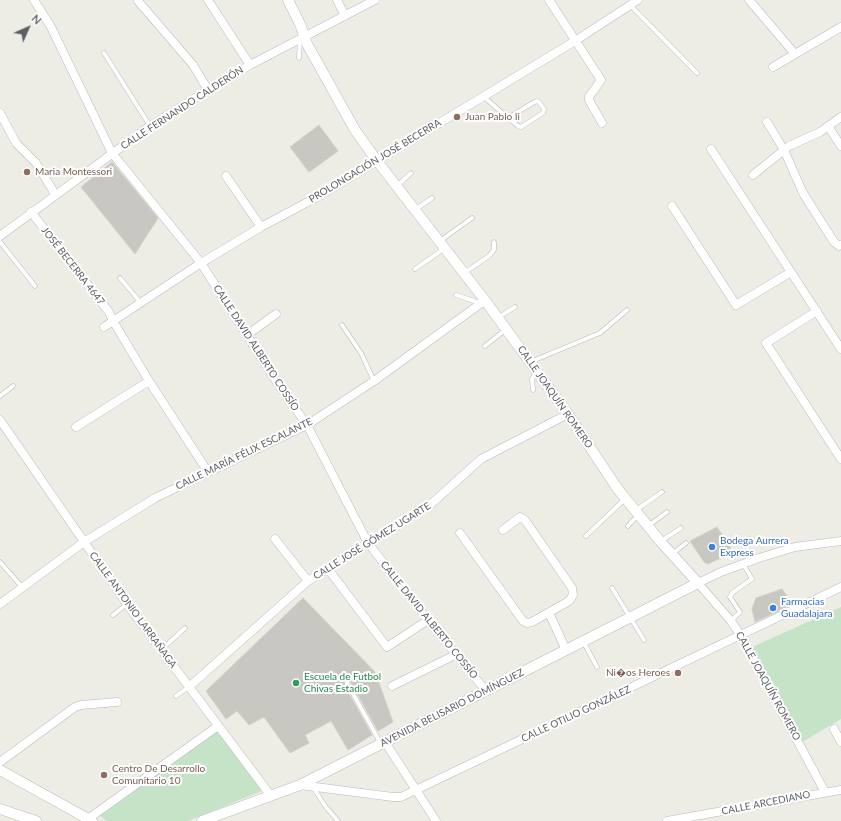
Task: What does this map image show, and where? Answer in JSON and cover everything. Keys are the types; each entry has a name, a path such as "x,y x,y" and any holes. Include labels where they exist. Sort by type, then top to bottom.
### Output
{"street":[{"name":"CALLE DAVID ALBERTO COSSÍO","path":"34,0 51,28 112,153 201,263 278,384 307,425 368,543 486,691"},
{"path":"208,0 250,65"},
{"name":"CALLE JOAQUÍN ROMERO","path":"288,0 300,24 302,38 355,130 443,244 482,301 498,318 568,414 625,498 671,554 731,621 741,636 825,792"},
{"path":"337,0 345,16"},
{"name":"CALLE FERNANDO CALDERÓN","path":"0,236 150,126 250,65 375,0"},
{"path":"549,0 601,80 588,97 602,123"},
{"path":"749,0 795,54"},
{"path":"138,1 194,65 208,90"},
{"name":"PROLONGACIÓN JOSÉ BECERRA","path":"104,327 201,263 261,227 319,196 575,41 630,3"},
{"path":"773,67 841,27"},
{"path":"0,113 16,143 36,163 56,194"},
{"path":"752,175 789,146 820,132 841,117"},
{"path":"766,122 784,150 804,193 834,242 840,245"},
{"path":"828,126 841,146"},
{"path":"711,149 841,349"},
{"path":"226,176 261,227"},
{"path":"672,206 736,305 791,272"},
{"name":"JOSÉ BECERRA 4647","path":"31,212 109,312 149,381 208,472"},
{"name":"CALLE MARÍA FÉLIX ESCALANTE","path":"0,604 84,542 155,498 307,425 374,381 482,301"},
{"path":"817,311 766,343 841,458"},
{"path":"247,335 276,314"},
{"path":"76,427 149,381"},
{"name":"CALLE JOSÉ GÓMEZ UGARTE","path":"189,687 308,581 430,505 481,459 568,414"},
{"name":"CALLE ANTONIO LARRAÑAGA","path":"0,420 127,604 272,796"},
{"path":"460,533 523,621 527,623 532,622 569,601 574,595 572,588 525,520 520,517 503,530"},
{"path":"275,539 308,581"},
{"path":"698,583 742,564 795,547 841,541"},
{"path":"328,569 386,647 428,620"},
{"name":"AVENIDA BELISARIO DOMÍNGUEZ","path":"202,821 300,785 698,583"},
{"name":"CALLE OTILIO GONZÁLEZ","path":"300,785 400,797 741,636 841,587"},
{"path":"548,613 566,650"},
{"path":"392,686 457,654"},
{"path":"0,762 75,707 81,705 117,702"},
{"path":"0,770 89,820 218,726"},
{"path":"834,729 841,742"},
{"path":"383,743 436,821"},
{"name":"CALLE ARCEDIANO","path":"667,821 841,790"},
{"path":"0,809 36,821"}],"lane":[{"path":"630,3 697,73"},
{"path":"299,58 302,38"},
{"path":"104,53 150,126"},
{"path":"483,96 508,118 518,126 521,126 543,113 544,109 540,102 536,101 508,118"},
{"path":"397,186 411,174"},
{"path":"416,209 432,198"},
{"path":"416,268 472,218"},
{"path":"0,242 35,286"},
{"path":"464,273 489,256 494,250 494,242"},
{"path":"120,278 141,303"},
{"path":"456,295 482,301"},
{"path":"498,318 515,307"},
{"path":"530,362 600,333 627,310"},
{"path":"342,325 361,353 374,381"},
{"path":"486,346 506,329"},
{"path":"533,390 532,379 537,372"},
{"path":"0,396 13,386"},
{"path":"628,526 637,512 662,492"},
{"path":"586,536 625,498"},
{"path":"647,526 667,512"},
{"path":"660,541 681,528"},
{"path":"671,554 686,543"},
{"path":"0,562 22,587"},
{"path":"731,621 740,612 730,597 732,593 752,579 742,564"},
{"path":"612,588 644,640"},
{"path":"113,615 127,604"},
{"path":"161,650 185,628"},
{"path":"583,641 597,667"},
{"path":"347,683 383,743"},
{"path":"176,696 189,687"},
{"path":"313,787 325,806 338,821"}],"green space":[{"path":"841,607 841,719 802,742 750,648"},
{"path":"217,731 264,790 188,821 107,821 98,814"}],"building":[{"path":"319,125 338,151 309,172 290,147"},
{"path":"112,162 158,218 135,254 81,187"},
{"name":"Bodega Aurrera Express","path":"717,527 733,552 708,564 704,562 690,541"},
{"name":"Farmacias Guadalajara","path":"782,589 793,604 755,622 752,609 756,598"},
{"name":"Escuela de Futbol Chivas Estadio","path":"303,598 375,672 393,722 378,731 350,681 345,680 344,685 372,735 348,750 331,721 305,735 309,743 290,753 264,717 249,725 237,711 226,719 206,691"}],"place":[{"name":"Juan Pablo Ii","path":"457,117"},
{"name":"Maria Montessori","path":"27,172"},
{"name":"Bodega Aurrera Express","path":"712,547"},
{"name":"Farmacias Guadalajara","path":"773,608"},
{"name":"Ni�os Heroes","path":"678,673"},
{"name":"Escuela de Futbol Chivas Estadio","path":"296,683"},
{"name":"Centro De Desarrollo Comunitario 10","path":"104,775"}]}
